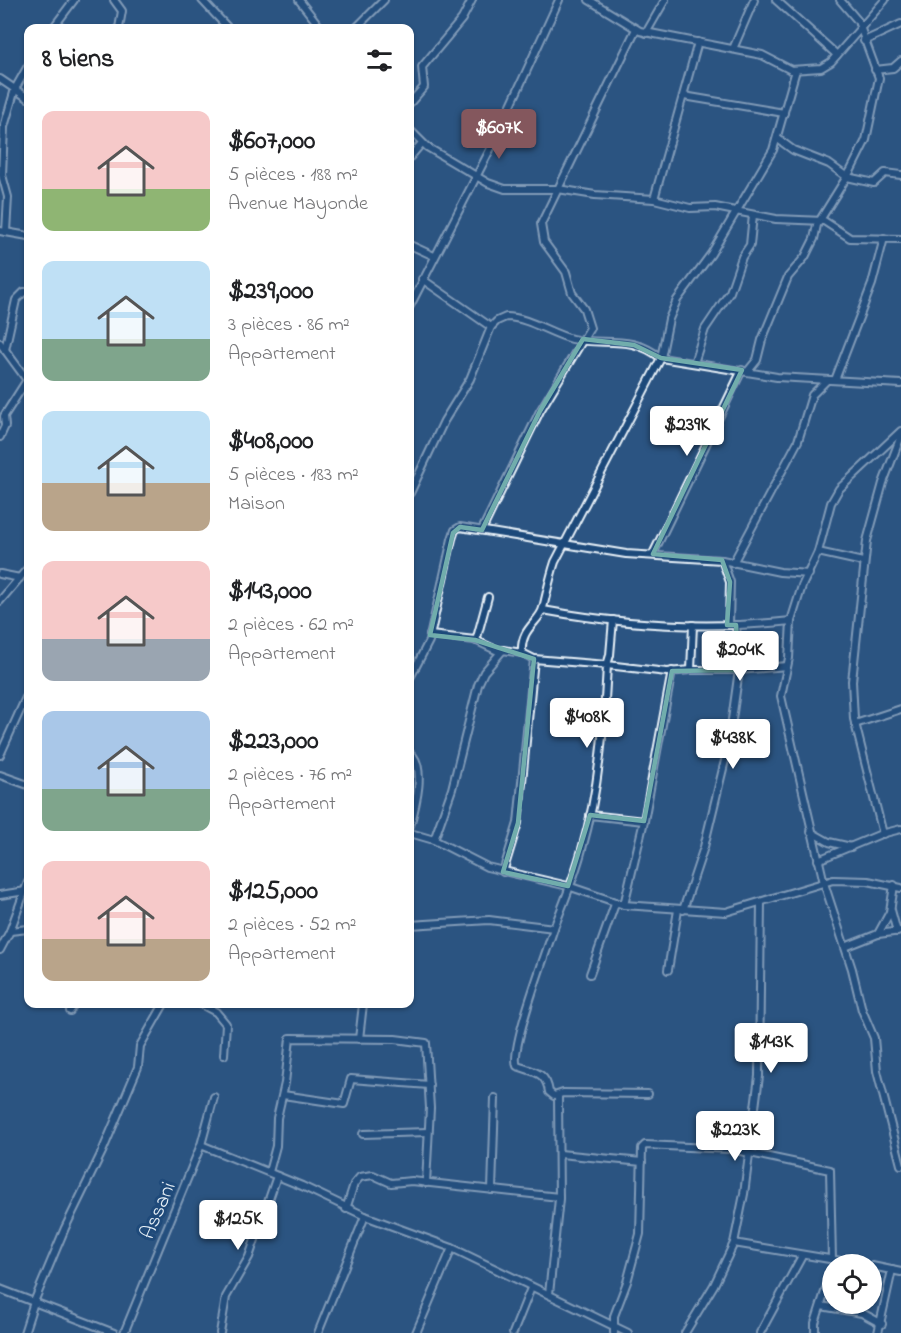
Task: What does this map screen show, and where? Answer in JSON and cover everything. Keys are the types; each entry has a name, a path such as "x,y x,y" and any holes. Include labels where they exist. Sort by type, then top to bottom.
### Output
{"street":[{"path":"56,24 74,0"},
{"path":"114,0 123,17 120,24"},
{"path":"202,0 224,24"},
{"path":"299,0 318,24"},
{"path":"360,24 384,0"},
{"path":"414,99 424,87 422,68 462,19 472,0"},
{"path":"414,294 477,176 559,0"},
{"path":"589,0 646,33 771,58 796,70 821,68 837,55 885,0"},
{"path":"646,33 665,0"},
{"path":"734,49 754,0"},
{"path":"776,0 837,55"},
{"path":"653,554 745,371 757,360 762,340 786,281 808,252 819,221 864,146 879,82 861,29 854,15 840,0"},
{"path":"864,41 901,24"},
{"path":"482,530 540,411 590,328 588,318 572,293 566,272 542,237 542,219 636,29"},
{"path":"654,199 698,42"},
{"path":"875,70 886,70 901,61"},
{"path":"522,653 521,645 532,622 543,610 547,585 566,544 661,358 669,319 677,300 711,254 778,139 796,70"},
{"path":"24,73 15,89 4,127 2,154 2,176 8,197 3,231 24,235"},
{"path":"0,79 24,95"},
{"path":"684,96 783,113"},
{"path":"414,134 422,143 477,176 505,189 558,189 595,195 654,199 690,208 715,207 753,215 824,221 848,237 901,239"},
{"path":"778,139 793,150 829,164 847,177 874,183 885,173 901,175"},
{"path":"414,152 422,143"},
{"path":"694,363 702,336 730,292 742,257 750,245 753,215"},
{"path":"835,381 872,284 884,238"},
{"path":"414,247 434,256"},
{"path":"422,279 492,327"},
{"path":"5,350 16,300 24,292"},
{"path":"414,485 444,421 470,379 492,327 497,321 510,317 575,340 583,339 647,348 661,358 777,377 901,384"},
{"path":"0,343 24,374"},
{"path":"733,563 798,441 812,395 827,380"},
{"path":"0,437 5,426 4,416 24,385"},
{"path":"901,431 836,493 823,528 818,552 802,586 791,621 788,666 782,689 782,702 811,832 862,1010 874,1038 877,1071 901,1165"},
{"path":"883,834 851,705 852,681 863,562 873,516 901,436"},
{"path":"414,666 426,647 430,635 455,530 460,527 626,554 722,560 809,574"},
{"path":"818,552 863,562"},
{"path":"668,970 680,910 718,794 739,670 732,625 730,582 722,560"},
{"path":"0,574 20,578"},
{"path":"0,601 24,574"},
{"path":"476,641 488,597"},
{"path":"543,610 591,619 693,625 791,621"},
{"path":"558,1097 549,1092 548,1083 541,1073 518,1066 514,1060 517,1037 528,1011 536,978 582,850 590,815 613,620"},
{"path":"691,670 693,625"},
{"path":"430,635 476,641 500,652"},
{"path":"434,840 452,789 478,686 484,672 504,649 522,653 534,659 672,671 739,670 788,666"},
{"path":"503,872 518,823 534,659"},
{"path":"624,904 644,821 672,671"},
{"path":"0,754 24,702"},
{"path":"855,724 901,709"},
{"path":"414,758 419,780 414,806"},
{"path":"0,775 24,784"},
{"path":"590,815 644,821"},
{"path":"818,860 901,829"},
{"path":"811,832 829,842 852,847"},
{"path":"414,834 434,840 472,860 503,872 568,886 615,904 726,912 824,883 841,880 887,883 898,887 878,934"},
{"path":"887,883 901,879"},
{"path":"0,895 24,891"},
{"path":"0,950 24,896"},
{"path":"685,1333 714,1285 734,1243 750,1152 759,1076 761,903"},
{"path":"590,974 615,904"},
{"path":"845,947 878,934 899,932 890,909"},
{"path":"414,926 489,920 554,928"},
{"path":"10,931 24,929"},
{"path":"24,1333 34,1302 65,1228 102,1152 138,1067 140,1046 162,1008"},
{"path":"208,1008 216,1012 226,1024 224,1054"},
{"path":"358,1039 362,1008"},
{"path":"269,1172 276,1146 277,1118 283,1095 290,1038 426,1043 429,1085 426,1183"},
{"path":"283,1095 344,1104 351,1079 429,1085"},
{"path":"549,1294 559,1197 558,1097 562,1093 648,1094"},
{"name":"Assani","path":"124,1333 201,1145 214,1097"},
{"path":"492,1190 495,1098"},
{"path":"363,1134 428,1132"},
{"path":"614,1330 614,1316 627,1282 640,1234 642,1162 645,1144 750,1152 830,1170 834,1254"},
{"path":"201,1145 269,1172 346,1209 452,1248 531,1288 549,1294 614,1330 628,1333"},
{"path":"560,1154 642,1162"},
{"path":"346,1209 354,1184 360,1177 373,1175 391,1183 426,1183 559,1197"},
{"path":"220,1333 226,1298 249,1257 277,1176"},
{"path":"318,1333 364,1216"},
{"path":"734,1243 822,1260"},
{"path":"416,1333 452,1248"},
{"path":"759,1333 802,1256"},
{"path":"882,1268 901,1272"},
{"path":"878,1333 882,1324 892,1270"},
{"path":"513,1333 531,1288"},
{"path":"0,1289 114,1333"},
{"path":"815,1333 815,1323 822,1303"},
{"path":"821,1306 862,1313 882,1324"}],"highlighted area":[{"path":"583,339 634,345 661,358 742,370 653,554 722,560 730,582 727,625 736,625 739,670 672,671 644,821 590,815 568,886 503,872 518,823 534,659 475,640 430,635 453,533 460,527 482,530 540,411"}]}
